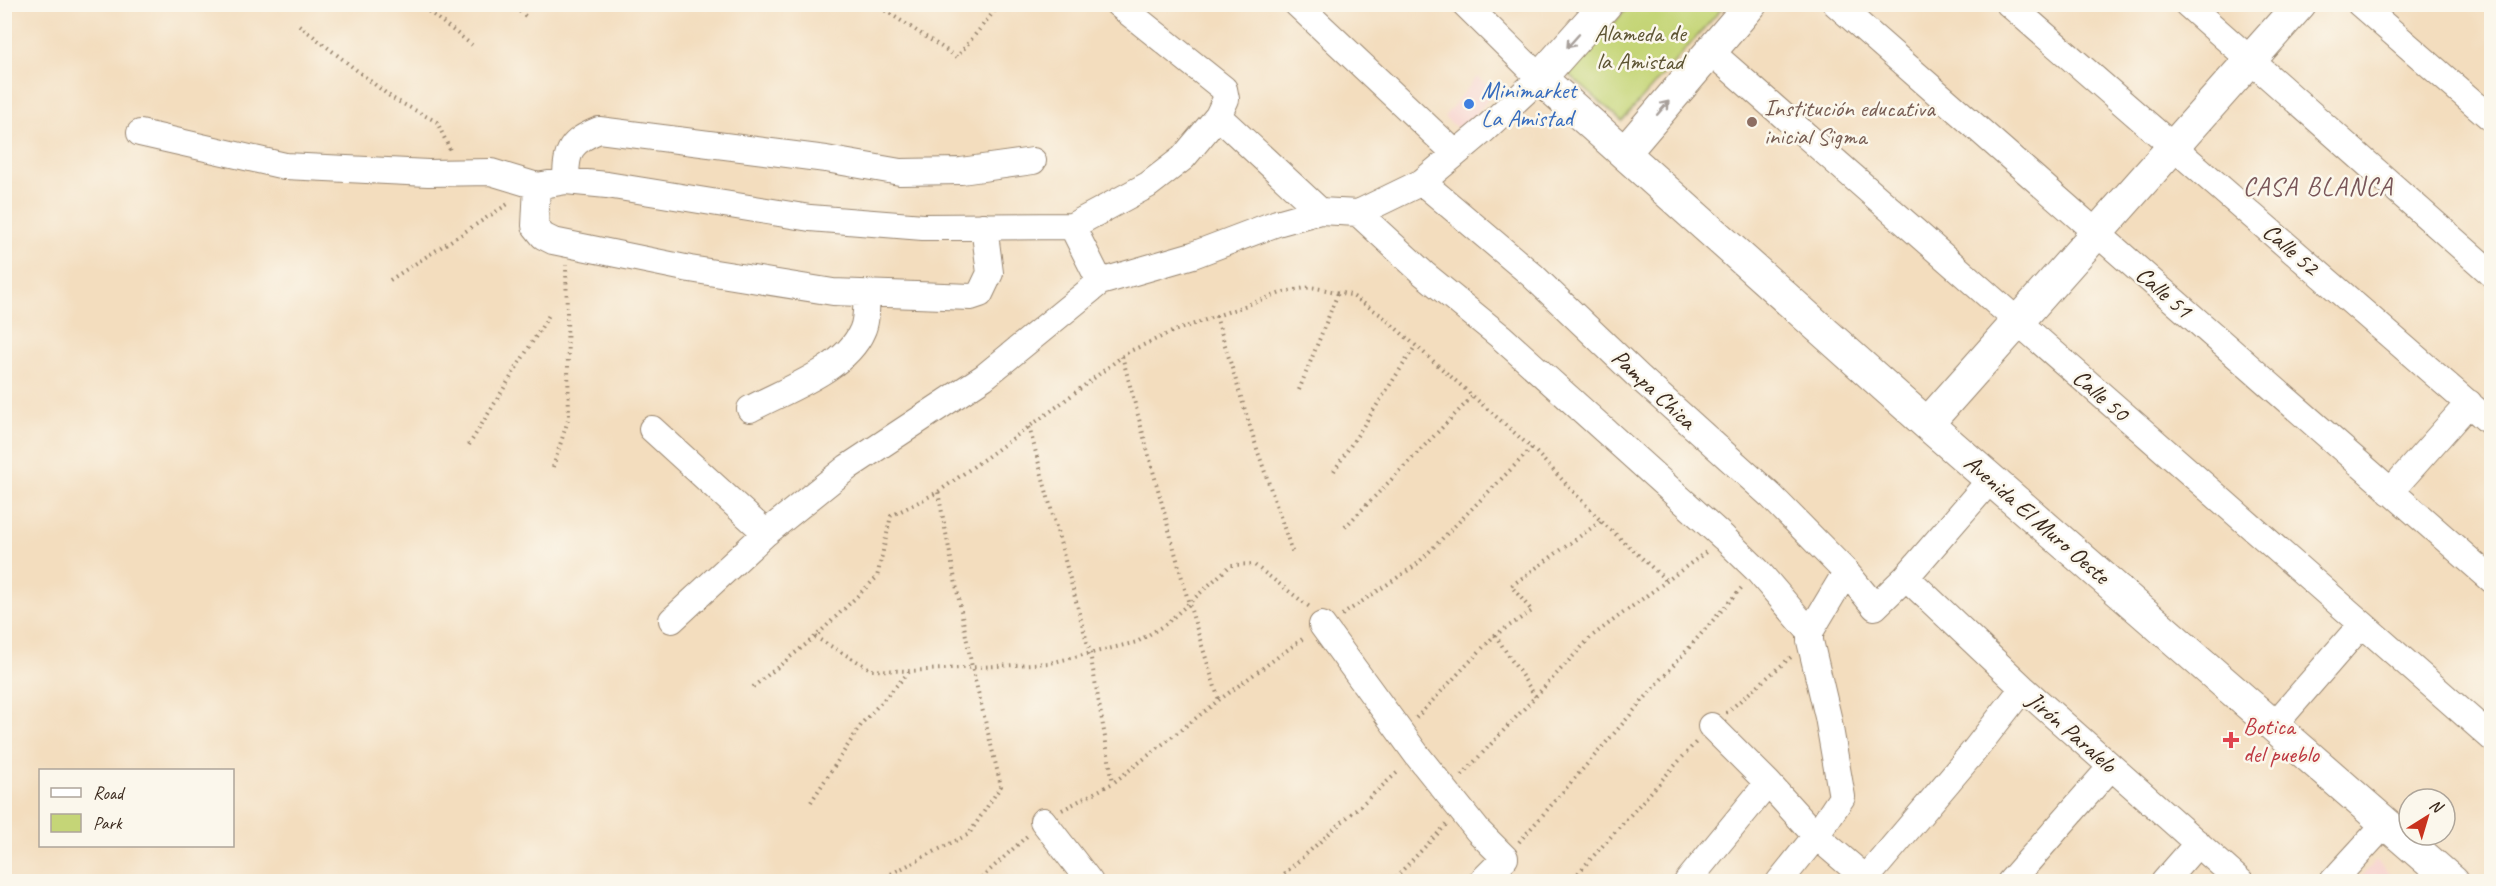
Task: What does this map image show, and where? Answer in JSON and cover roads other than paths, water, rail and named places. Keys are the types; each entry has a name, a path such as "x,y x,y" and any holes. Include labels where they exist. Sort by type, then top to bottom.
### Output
{"street":[{"path":"140,133 285,166 428,173 491,172 537,186 566,181 671,195 810,218 923,227 1072,226 1148,185 1183,158 1218,116 1226,99 1224,89 1118,4"},
{"path":"1465,4 1540,78"},
{"path":"672,620 766,533 848,467 984,377 1100,282 1193,255 1277,223 1320,211 1358,213 1422,182 1484,130 1540,78 1606,4"},
{"path":"1625,153 1751,4"},
{"name":"Calle 51","path":"1836,4 2390,492 2489,574"},
{"name":"Calle 52","path":"2009,4 2492,424"},
{"path":"2187,4 2492,274"},
{"path":"1927,424 2300,4"},
{"path":"2360,4 2492,119"},
{"path":"1304,7 1455,153"},
{"name":"Calle 50","path":"1711,52 2492,738"},
{"name":"Avenida El Muro Oeste","path":"1540,78 1927,424 2275,724 2453,882"},
{"path":"1218,116 1320,211"},
{"path":"566,181 566,159 578,139 599,130 826,159 900,172 961,171 1033,161"},
{"name":"Pampa Chica","path":"1422,182 1532,275 1639,377 1772,496 1846,572 1875,607 1906,577"},
{"path":"537,186 535,226 543,236 690,269 833,292 971,297 980,294 990,273 984,226"},
{"path":"1358,213 1424,274 1500,336 1724,538 1757,570 1810,637 1842,789 1839,803 1779,882"},
{"path":"1072,226 1100,282"},
{"path":"750,409 829,368 846,354 863,330 867,294"},
{"path":"2390,492 2469,403"},
{"path":"652,429 766,533"},
{"path":"1906,577 1991,479"},
{"path":"1810,637 1846,572"},
{"name":"Jirón Paralelo","path":"1906,577 2023,688 2241,882"},
{"path":"1326,624 1417,755 1478,831 1505,858 1481,882"},
{"path":"2275,724 2362,624"},
{"path":"1711,726 1768,783 1816,836 1866,880 1974,751 2023,688"},
{"path":"2010,882 2111,767"},
{"path":"1687,882 1768,783"},
{"path":"1043,821 1090,882"},
{"path":"2332,882 2386,823"},
{"path":"2164,882 2198,843"}],"place":[{"name":"Minimarket La Amistad","path":"1469,104"},
{"name":"Institución educativa inicial Sigma","path":"1752,122"},
{"name":"Botica del pueblo","path":"2231,740"}],"district":[{"name":"CASA BLANCA","path":"2318,186"}],"park label":[{"name":"Alameda de la Amistad","path":"1640,47"}]}
